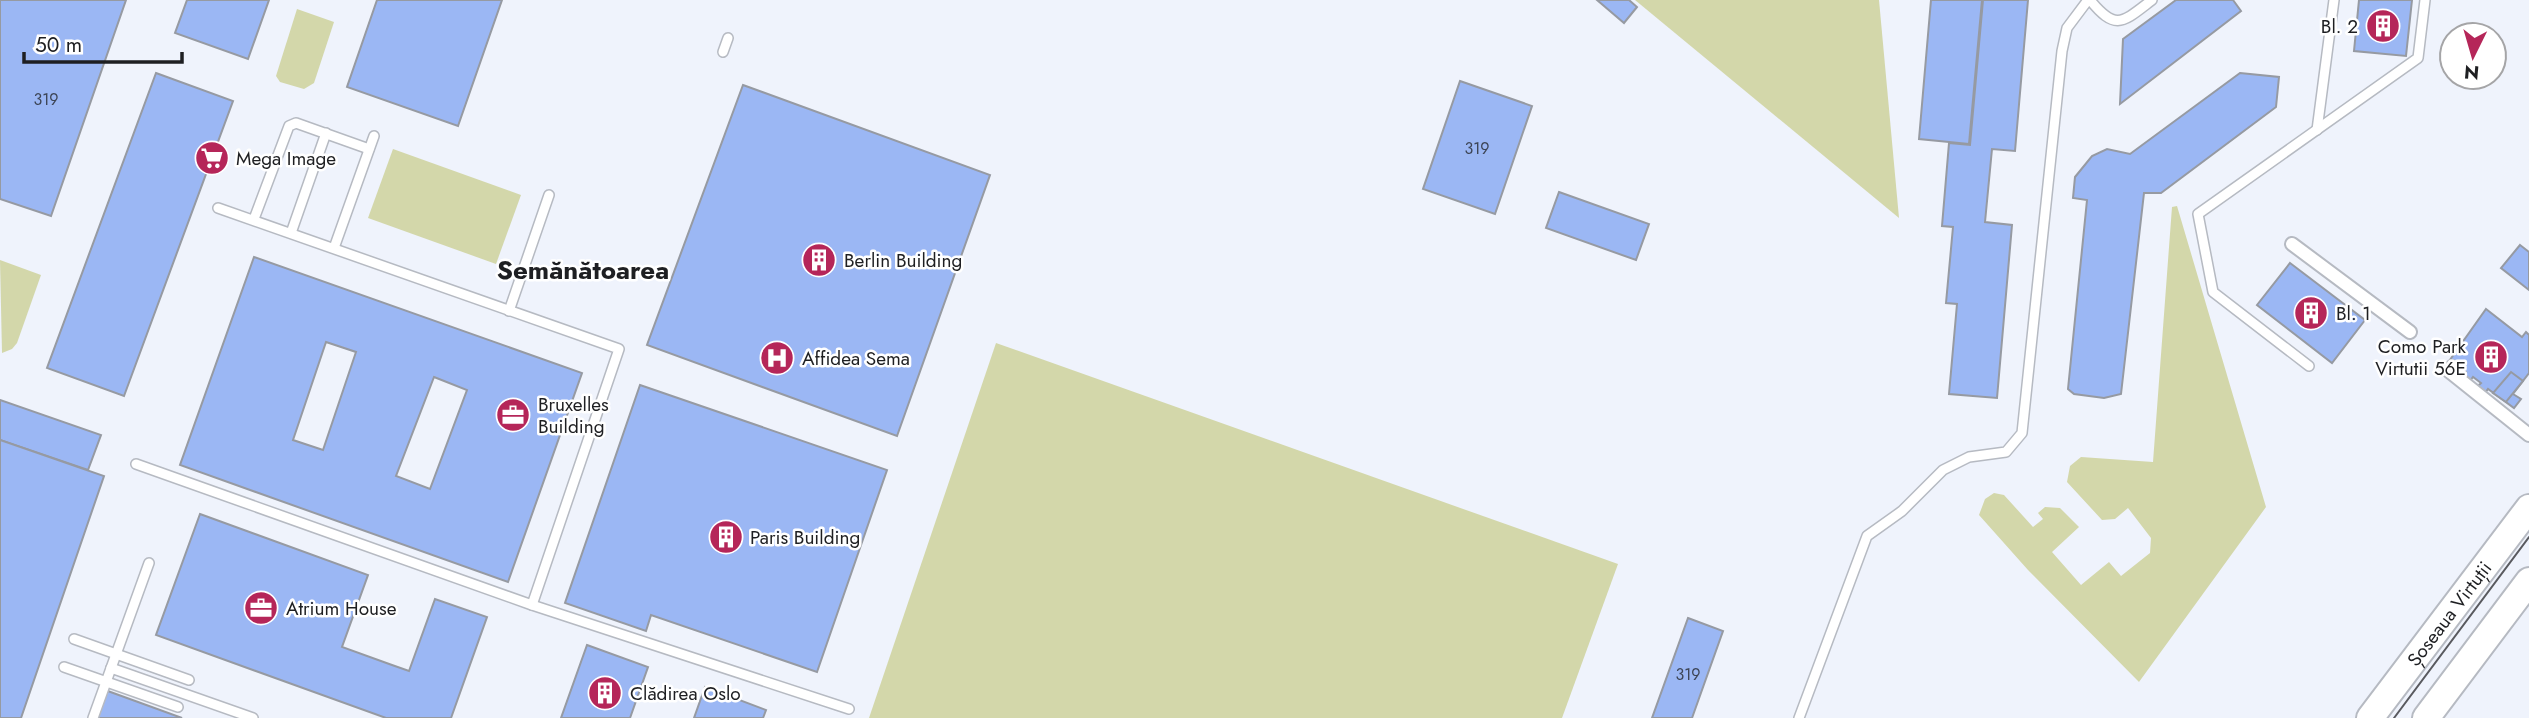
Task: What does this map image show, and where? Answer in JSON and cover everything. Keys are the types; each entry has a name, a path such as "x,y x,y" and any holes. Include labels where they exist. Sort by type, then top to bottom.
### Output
{"main road":[{"name":"Șoseaua Virtuții","path":"2370,718 2529,508"},
{"path":"2426,718 2528,584"}],"street":[{"path":"2292,244 2410,332"},
{"path":"2452,367 2449,371 2529,435"}],"lane":[{"path":"1799,718 1867,536 1902,511 1943,470 1969,457 2006,452 2022,433 2067,28 2089,0 2104,17 2115,22 2127,20 2152,0"},
{"path":"2318,130 2334,0"},
{"path":"2309,366 2213,292 2197,214 2418,58 2424,0"},
{"path":"723,52 728,37"},
{"path":"254,219 285,131 296,123 369,149"},
{"path":"291,233 326,133"},
{"path":"334,248 374,135"},
{"path":"509,311 549,195"},
{"path":"218,208 619,349 532,605"},
{"path":"136,464 532,605 849,709"},
{"path":"93,718 149,563"},
{"path":"74,639 189,681"},
{"path":"64,667 178,707"},
{"path":"111,668 253,718"}],"green space":[{"path":"1635,0 1879,0 1899,218"},
{"path":"297,9 334,22 314,83 304,89 280,82 276,76"},
{"path":"393,149 521,195 496,264 368,218"},
{"path":"2177,206 2266,507 2139,682 2028,570 1979,515 1985,499 1994,493 2004,495 2033,527 2043,519 2038,513 2045,507 2060,508 2079,527 2052,552 2081,585 2109,562 2121,576 2150,553 2151,538 2128,508 2115,519 2102,520 2067,482 2070,466 2081,457 2153,462 2172,207"},
{"path":"0,260 41,275 17,343 12,349 2,353"},
{"path":"996,343 1618,564 1562,718 869,718"}],"building":[{"path":"0,0 126,0 51,216 0,199"},
{"path":"187,0 269,0 248,59 175,33"},
{"path":"377,0 502,0 458,126 347,87"},
{"path":"1597,0 1629,0 1637,7 1624,23"},
{"path":"1931,0 1982,0 1969,144 1919,139"},
{"path":"1983,0 2028,0 2015,151 1992,149 1985,222 2012,225 1997,398 1949,394 1957,304 1946,303 1953,227 1942,226 1949,143 1970,145"},
{"path":"2176,0 2233,0 2241,11 2120,104 2123,39"},
{"name":"Bl. 2","path":"2359,0 2412,0 2406,56 2354,51"},
{"path":"156,73 233,101 124,396 47,368"},
{"path":"2240,73 2279,77 2276,107 2161,193 2144,193 2121,394 2104,398 2074,394 2068,389 2087,200 2073,198 2075,177 2092,156 2107,149 2130,154"},
{"path":"1460,81 1532,106 1495,214 1423,189"},
{"name":"Berlin Building","path":"743,85 990,175 897,436 647,345"},
{"path":"1559,192 1649,224 1636,260 1546,228"},
{"path":"2520,245 2529,252 2529,290 2501,268"},
{"name":"Bruxelles Building","path":"254,257 582,373 508,582 180,465","holes":["326,342 356,352 323,450 293,440","434,377 467,390 430,489 396,476"]},
{"name":"Bl. 1","path":"2290,263 2365,320 2332,363 2257,305"},
{"name":"Como Park Virtutii 56E","path":"2486,309 2522,337 2526,332 2529,335 2529,373 2513,394 2521,399 2514,408 2488,389 2485,393 2477,387 2481,383 2473,377 2470,381 2462,376 2466,372 2459,366 2455,370 2447,364"},
{"path":"2511,372 2523,381 2506,402 2493,393"},
{"name":"Paris Building","path":"640,385 887,470 817,672 651,615 646,631 565,603"},
{"path":"0,400 101,435 88,470 0,440"},
{"path":"0,440 104,476 21,718 0,718"},
{"name":"Atrium House","path":"200,514 368,575 342,647 392,665 409,671 435,599 487,617 451,718 386,718 156,635"},
{"path":"1688,618 1723,631 1692,718 1652,718"},
{"name":"Clădirea Oslo","path":"587,645 648,667 630,718 561,718"},
{"name":"Clădirea Oslo","path":"705,687 766,710 763,718 694,718"},
{"path":"105,690 182,718 95,718"}],"tram line":[{"path":"2394,718 2529,537"}],"place":[{"name":"Bl. 2","path":"2383,26"},
{"name":"Mega Image","path":"212,158"},
{"name":"Berlin Building","path":"819,260"},
{"name":"Bl. 1","path":"2311,313"},
{"name":"Como Park Virtutii 56E","path":"2491,357"},
{"name":"Affidea Sema","path":"777,358"},
{"name":"Bruxelles Building","path":"513,415"},
{"name":"Paris Building","path":"726,537"},
{"name":"Atrium House","path":"261,608"},
{"name":"Clădirea Oslo","path":"605,693"}],"district":[{"name":"Semănătoarea","path":"583,270"}]}
